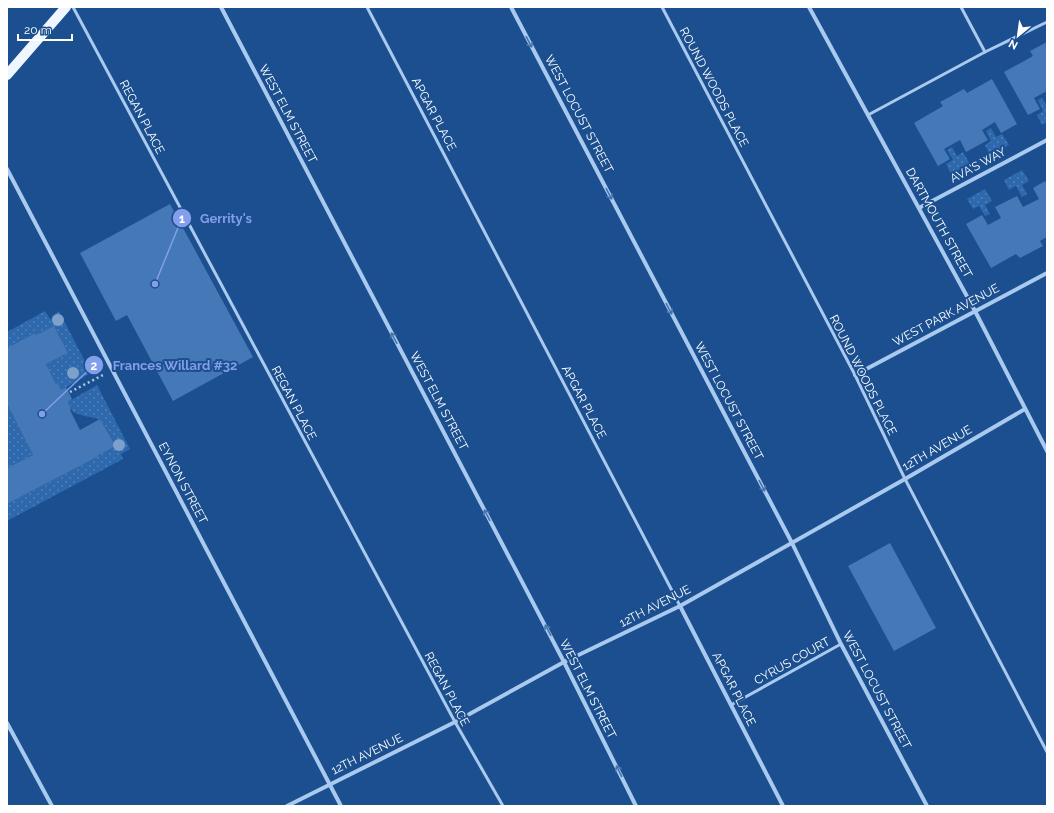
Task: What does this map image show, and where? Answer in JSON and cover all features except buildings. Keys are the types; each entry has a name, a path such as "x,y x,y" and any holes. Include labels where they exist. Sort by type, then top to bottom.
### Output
{"main road":[{"path":"7,75 66,7"}],"street":[{"name":"WEST ELM STREET","path":"221,7 564,662 636,806"},
{"name":"WEST LOCUST STREET","path":"511,7 792,543 841,644 927,806"},
{"name":"DARTMOUTH STREET","path":"809,7 975,311 1047,451"},
{"name":"AVA'S WAY","path":"919,208 1047,140"},
{"name":"EYNON STREET","path":"7,169 341,806"},
{"name":"WEST PARK AVENUE","path":"854,375 1047,273"},
{"name":"12TH AVENUE","path":"286,806 455,722 564,662 680,606 905,479 1025,409"},
{"name":"APGAR PLACE","path":"680,606 783,806"},
{"path":"7,723 52,806"}],"lane":[{"name":"REGAN PLACE","path":"73,7 455,722 503,806"},
{"name":"APGAR PLACE","path":"366,7 680,606"},
{"name":"ROUND WOODS PLACE","path":"662,7 854,375 905,479 1047,752"},
{"path":"960,7 985,52"},
{"path":"868,115 985,52 1047,22"},
{"name":"CYRUS COURT","path":"731,705 841,644"}],"path":[{"path":"70,392 112,369"}],"shaded area":[{"path":"1042,98 1047,106 1047,122 1042,125 1037,115 1043,111 1038,100"},
{"path":"991,128 996,137 1002,134 1009,145 990,155 985,145 991,141 986,131"},
{"path":"952,147 957,156 963,152 970,164 951,174 946,164 953,160 947,150"},
{"path":"1022,170 1029,181 1022,185 1027,194 1022,197 1016,186 1009,190 1004,180"},
{"path":"985,189 992,201 985,205 990,214 985,216 979,206 973,209 967,199"},
{"path":"45,311 51,320 52,316 59,311 91,373 61,390 58,384 56,384 46,364 68,353 54,326 36,335 35,333 7,348 7,332"},
{"path":"97,385 130,449 121,454 119,450 123,459 7,521 7,504 99,456 98,455 116,445 100,419 73,412 68,402"},
{"path":"7,404 33,455 7,468"}],"place":[{"name":"Gerrity's","path":"155,284"},
{"name":"Frances Willard #32","path":"42,414"}]}
